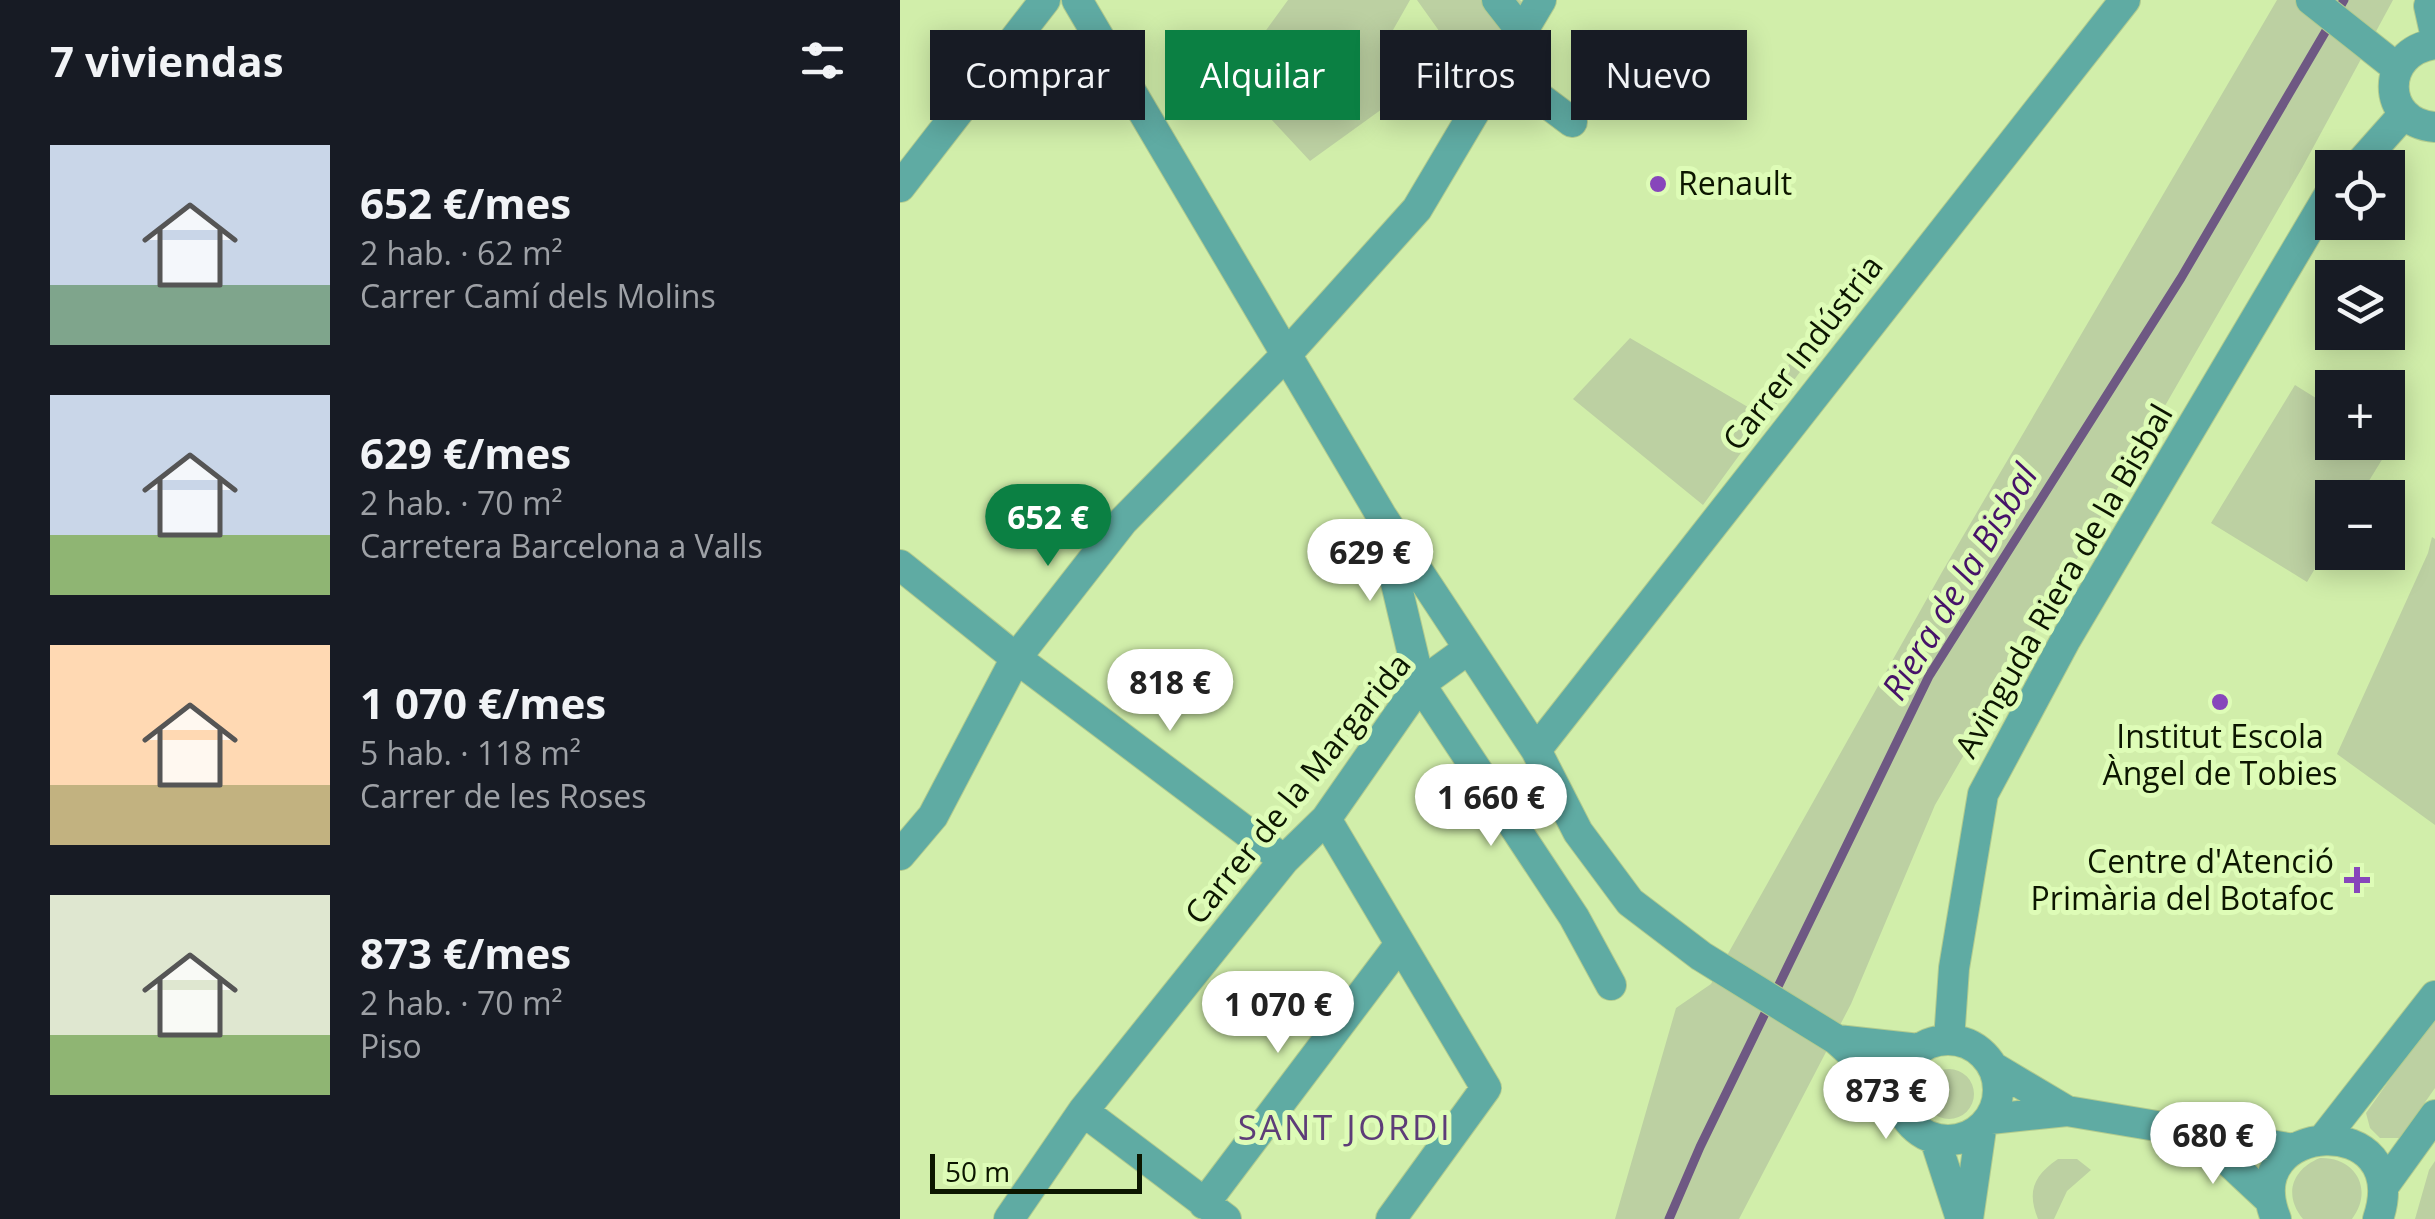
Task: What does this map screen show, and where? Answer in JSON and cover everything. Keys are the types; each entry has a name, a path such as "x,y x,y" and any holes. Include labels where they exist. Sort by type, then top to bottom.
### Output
{"street":[{"path":"903,179 1044,0"},
{"path":"1077,0 1379,511 1536,750 1578,832 1630,902 1701,956 1830,1035 1897,1094"},
{"path":"1497,0 1520,30"},
{"path":"1523,30 1541,0"},
{"name":"Carrer Indústria","path":"1536,750 2125,0"},
{"path":"2311,0 2386,59 2396,100 2404,114 2415,122 2435,127"},
{"path":"2432,0 2429,6 2435,34"},
{"path":"2386,59 2435,44"},
{"path":"1551,106 1572,122"},
{"path":"2372,150 2404,114"},
{"path":"900,855 933,816 1016,658 1123,521 1285,356 1416,210 1469,120"},
{"name":"Avinguda Riera de la Bisbal","path":"1949,1040 1954,968 1983,794 2066,639 2315,219"},
{"path":"1379,511 1420,684 1574,917 1610,985"},
{"path":"900,565 1016,658 1284,860"},
{"name":"Carrer de la Margarida","path":"1008,1219 1083,1111 1284,860 1326,820 1420,684 1467,650"},
{"path":"1326,820 1486,1088 1391,1219"},
{"path":"1083,1111 1215,1211 1400,944"},
{"path":"2273,1210 2275,1172 2294,1149 2324,1138 2435,996"},
{"path":"1830,1035 1919,1049 1949,1040 1974,1048 1993,1068 2067,1110"},
{"path":"1919,1049 1902,1068 1897,1094 1913,1127 1935,1139 1967,1138 1986,1124 2067,1110 2294,1149"},
{"path":"1965,1219 1986,1124 1997,1102 1998,1084 1993,1068"},
{"path":"2378,1219 2383,1187 2435,1115"},
{"path":"2196,1131 2273,1210"},
{"path":"2324,1138 2352,1144 2363,1151 2373,1162 2383,1187"},
{"path":"1935,1139 1965,1219"}],"green space":[{"path":"1288,0 1410,0 1393,30 1380,30 1380,110 1310,161 1272,120 1360,120 1360,30 1266,30"},
{"path":"1417,0 1520,0 1526,7 1511,30 1438,30"},
{"path":"2277,0 2393,0 2302,168 1935,805 1851,1004 1739,1219 1615,1219 1676,1008 1711,984 1942,572"},
{"path":"1818,328 1824,339 1703,505 1573,399 1630,338 1753,410"},
{"path":"2295,385 2315,397 2315,460 2382,460 2369,480 2315,480 2315,569 2307,582 2211,523"},
{"path":"2432,537 2435,539 2435,825 2337,754"},
{"path":"2435,1016 2435,1088 2400,1138 2380,1138 2370,1128 2366,1113"},
{"path":"1949,1069 1967,1076 1974,1094 1967,1112 1949,1119 1931,1112 1924,1094 1931,1076"},
{"path":"2320,1158 2343,1163 2358,1177 2361,1197 2352,1219 2303,1219 2297,1210 2292,1192 2297,1176"},
{"path":"2058,1159 2077,1159 2091,1170 2067,1191 2054,1219 2038,1219 2034,1185"},
{"path":"2435,1161 2435,1219 2415,1219 2429,1170"}],"waterway":[{"name":"Riera de la Bisbal","path":"1669,1219 1700,1147 1929,676 2181,278 2344,0"}],"place":[{"name":"Renault","path":"1658,184"},
{"name":"Institut Escola Àngel de Tobies","path":"2220,702"},
{"name":"Centre d'Atenció Primària del Botafoc","path":"2357,880"}],"district":[{"name":"SANT JORDI","path":"1345,1128"}]}
